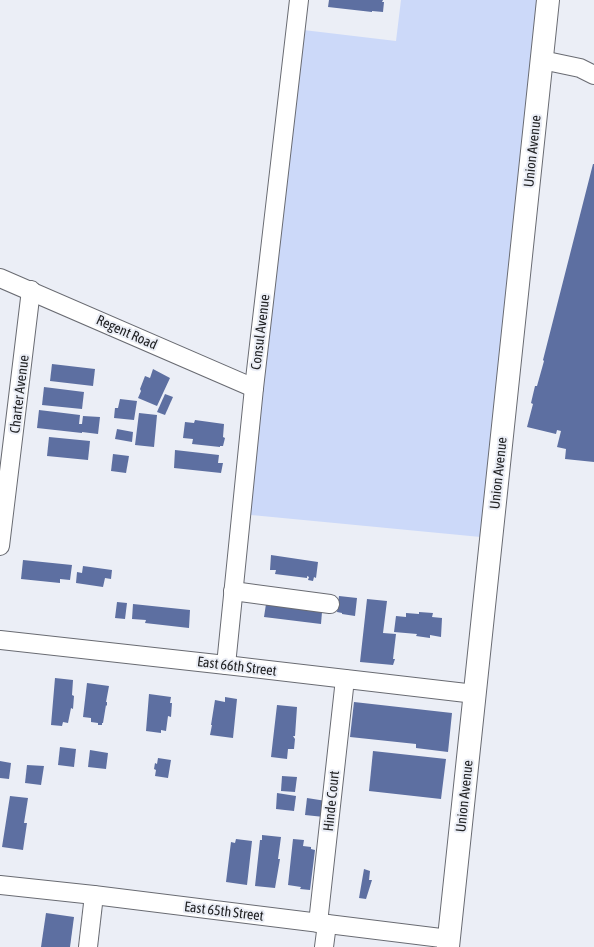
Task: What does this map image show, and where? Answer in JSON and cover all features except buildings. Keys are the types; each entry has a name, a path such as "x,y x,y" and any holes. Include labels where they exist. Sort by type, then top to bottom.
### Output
{"main road":[{"name":"Union Avenue","path":"448,943 548,0"}],"street":[{"name":"Consul Avenue","path":"226,664 254,388 299,0"},
{"path":"542,60 580,68 594,75"},
{"name":"Regent Road","path":"0,278 31,290 254,388"},
{"name":"Charter Avenue","path":"0,546 31,290"},
{"path":"233,591 330,604"},
{"name":"East 66th Street","path":"0,640 226,664 474,694"},
{"name":"Hinde Court","path":"324,947 323,924 345,679"},
{"name":"East 65th Street","path":"0,885 94,895 323,924 448,943"},
{"path":"88,947 94,895"}],"shaded area":[{"path":"401,0 548,0 491,538 241,514 295,29 396,41"}]}
